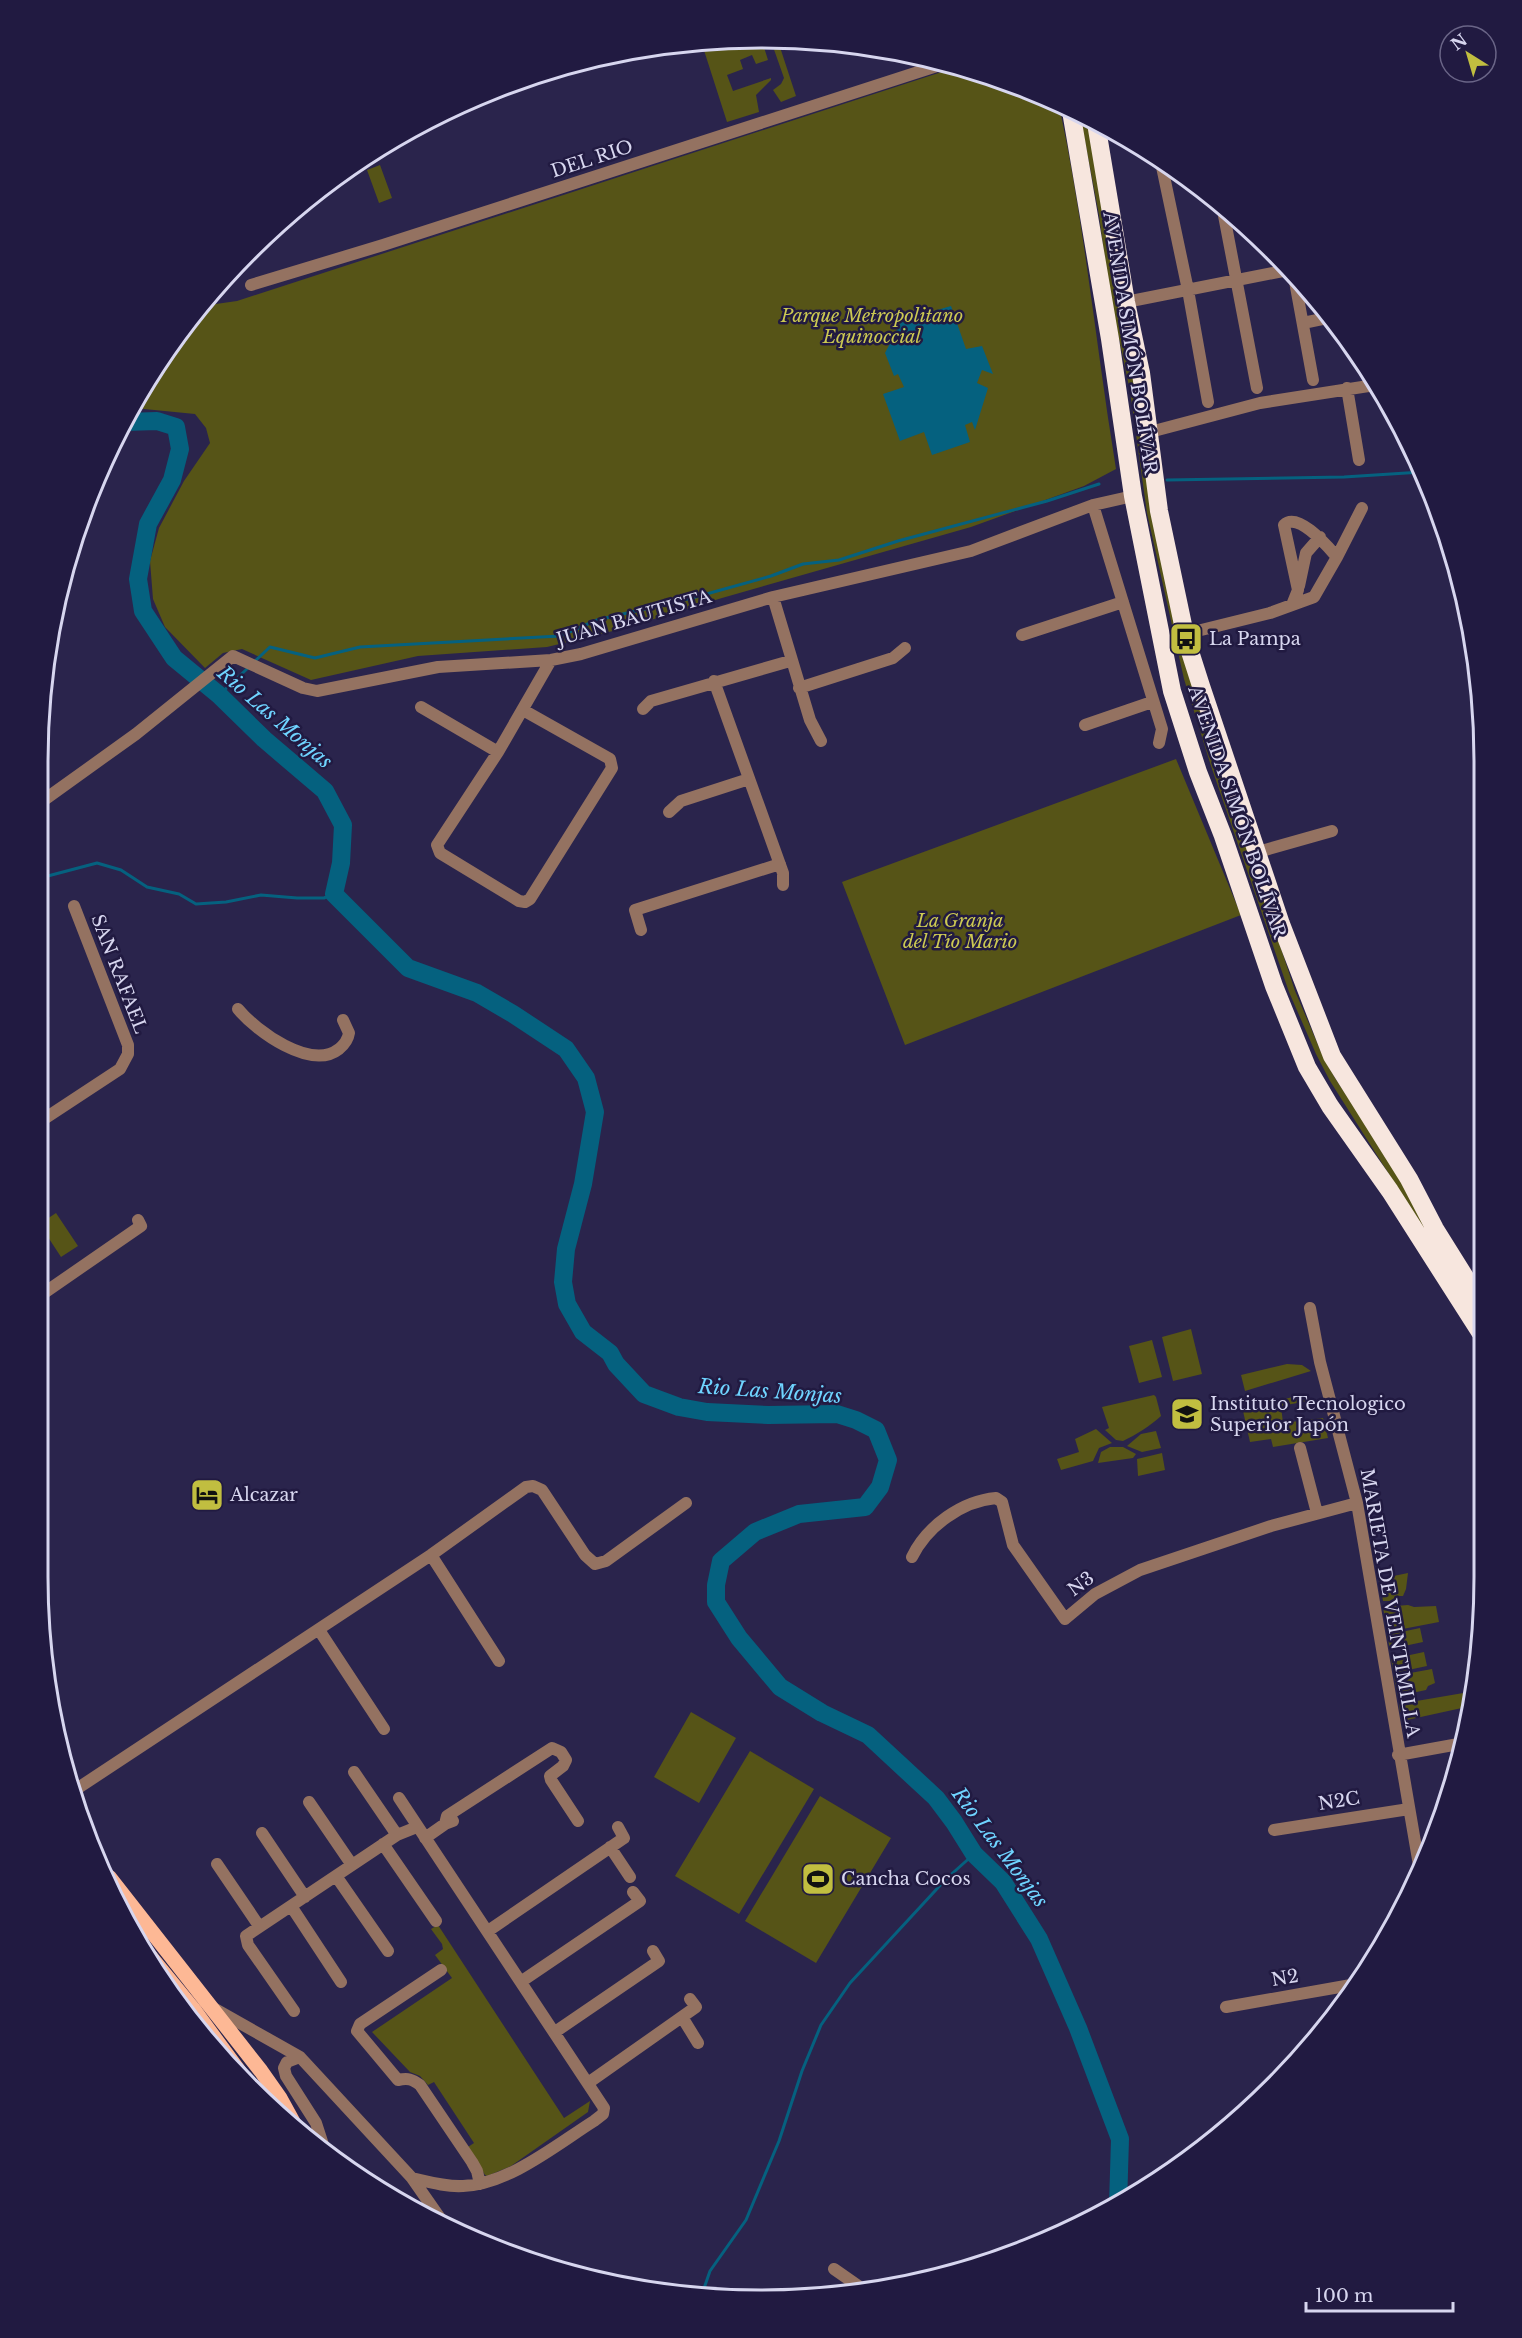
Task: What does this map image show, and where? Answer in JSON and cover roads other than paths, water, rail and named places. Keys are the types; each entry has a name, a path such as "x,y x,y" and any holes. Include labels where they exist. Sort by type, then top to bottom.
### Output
{"highway":[{"name":"AVENIDA SIMÓN BOLÍVAR","path":"1073,120 1110,339 1133,496 1172,691 1198,772 1274,986 1307,1067 1330,1106 1390,1191 1474,1323"},
{"name":"AVENIDA SIMÓN BOLÍVAR","path":"1098,133 1126,302 1141,373 1160,511 1185,634 1281,924 1332,1056 1409,1179 1435,1229 1474,1291"}],"main road":[{"path":"124,1896 213,2008 285,2108"}],"street":[{"name":"DEL RIO","path":"251,285 383,245 929,68"},
{"path":"1163,172 1188,290 1208,402"},
{"path":"1225,220 1257,388"},
{"path":"1126,302 1279,272"},
{"path":"1297,291 1313,380"},
{"path":"1303,323 1321,319"},
{"path":"1150,432 1260,403 1367,386"},
{"path":"1347,388 1359,460"},
{"name":"JUAN BAUTISTA","path":"48,797 136,734 232,656 303,688 317,691 438,668 551,660 603,648 773,597 971,551 1093,505 1133,496"},
{"path":"1093,505 1162,729 1159,743"},
{"path":"1185,634 1314,597 1362,508"},
{"path":"1298,590 1284,525 1288,521 1294,520 1320,537 1337,558"},
{"path":"1292,605 1298,590 1306,553 1320,537"},
{"path":"773,597 790,661 810,720 821,741"},
{"path":"1022,635 1123,602"},
{"path":"799,688 893,658 905,648"},
{"path":"523,710 610,759 612,768 530,899 525,902 519,901 438,849 437,845 498,752 551,660"},
{"path":"643,710 651,701 790,661"},
{"path":"714,681 780,864 783,885"},
{"path":"1085,725 1152,702"},
{"path":"421,707 498,752"},
{"path":"669,812 681,801 749,779"},
{"path":"1258,852 1332,831"},
{"path":"641,930 635,910 780,864"},
{"name":"SAN RAFAEL","path":"48,1116 120,1068 128,1054 128,1045 74,906"},
{"path":"238,1009 266,1035 290,1048 313,1055 332,1053 346,1042 349,1034 343,1020"},
{"path":"48,1290 140,1223"},
{"name":"MARIETA DE VEINTIMILLA","path":"1310,1308 1320,1362 1357,1503 1398,1755 1417,1856"},
{"path":"1300,1448 1317,1513"},
{"path":"80,1787 319,1630 526,1487 533,1486 542,1490 585,1555 595,1564 606,1561 686,1503"},
{"name":"N3","path":"912,1557 921,1541 944,1518 974,1504 996,1498 1002,1502 1013,1545 1065,1619 1095,1594 1140,1570 1317,1513 1357,1503"},
{"path":"430,1555 499,1662"},
{"path":"319,1630 384,1729"},
{"path":"1398,1755 1454,1745"},
{"path":"425,1838 551,1756 555,1749 561,1752 566,1760 563,1766 550,1776 551,1780 578,1821"},
{"path":"354,1772 397,1835"},
{"path":"399,1798 604,2108 603,2114 537,2158 497,2180 451,2186 412,2178"},
{"path":"309,1802 352,1865"},
{"name":"N2C","path":"1274,1830 1409,1809"},
{"path":"294,2011 245,1940 246,1936 397,1835 417,1827"},
{"path":"488,1931 624,1838 618,1827"},
{"path":"262,1833 304,1897"},
{"path":"383,1844 436,1921"},
{"path":"610,1847 630,1876"},
{"path":"217,1864 259,1926"},
{"path":"336,1876 388,1951"},
{"path":"522,1981 640,1901 633,1892"},
{"path":"291,1905 341,1982"},
{"path":"555,2032 659,1961 653,1951"},
{"path":"441,1970 360,2024 357,2031 398,2080 406,2078 420,2085 472,2162 480,2184"},
{"name":"N2","path":"1226,2007 1345,1986"},
{"path":"588,2083 696,2007 690,1999"},
{"path":"213,2008 300,2057 412,2178 434,2210"},
{"path":"682,2017 698,2043"},
{"path":"300,2057 287,2062 284,2068 286,2076 316,2123 321,2138"},
{"path":"834,2269 855,2284"}],"water":[{"path":"951,306 966,349 982,346 993,374 982,370 977,383 988,388 975,430 972,422 965,425 970,442 932,455 924,432 900,441 883,394 904,387 898,374 894,376 885,353 902,320"}],"waterway":[{"name":"Rio Las Monjas","path":"135,422 157,421 176,427 180,449 172,480 148,524 138,579 143,611 174,658 219,695 264,739 325,791 343,825 341,863 334,894 408,968 477,993 513,1014 566,1049 586,1078 595,1112 583,1184 566,1249 563,1282 567,1304 583,1332 610,1353 616,1364 644,1394 679,1407 707,1412 768,1415 837,1414 876,1430 888,1460 880,1487 865,1507 799,1514 755,1532 721,1561 716,1585 716,1602 739,1638 780,1687 822,1713 868,1735 936,1798 974,1854 1003,1882 1039,1939 1078,2028 1120,2139 1118,2193"},
{"path":"1167,480 1344,477 1413,473"},
{"path":"255,661 270,647 315,658 360,647 560,636 597,620 692,598 771,576 803,564 839,560 1099,484"},
{"path":"219,695 248,668"},
{"path":"48,876 97,863 121,870 147,887 179,894 196,904 226,902 261,895 324,898 334,894"},
{"path":"704,2287 710,2271 746,2220 779,2141 802,2071 821,2025 850,1983 946,1879 974,1854"}],"place":[{"name":"La Pampa","path":"1186,639"},
{"name":"Instituto Tecnologico Superior Japón","path":"1187,1414"},
{"name":"Alcazar","path":"207,1495"},
{"name":"Cancha Cocos","path":"818,1879"}],"park label":[{"name":"Parque Metropolitano Equinoccial","path":"872,326"},
{"name":"La Granja del Tío Mario","path":"960,931"}]}
